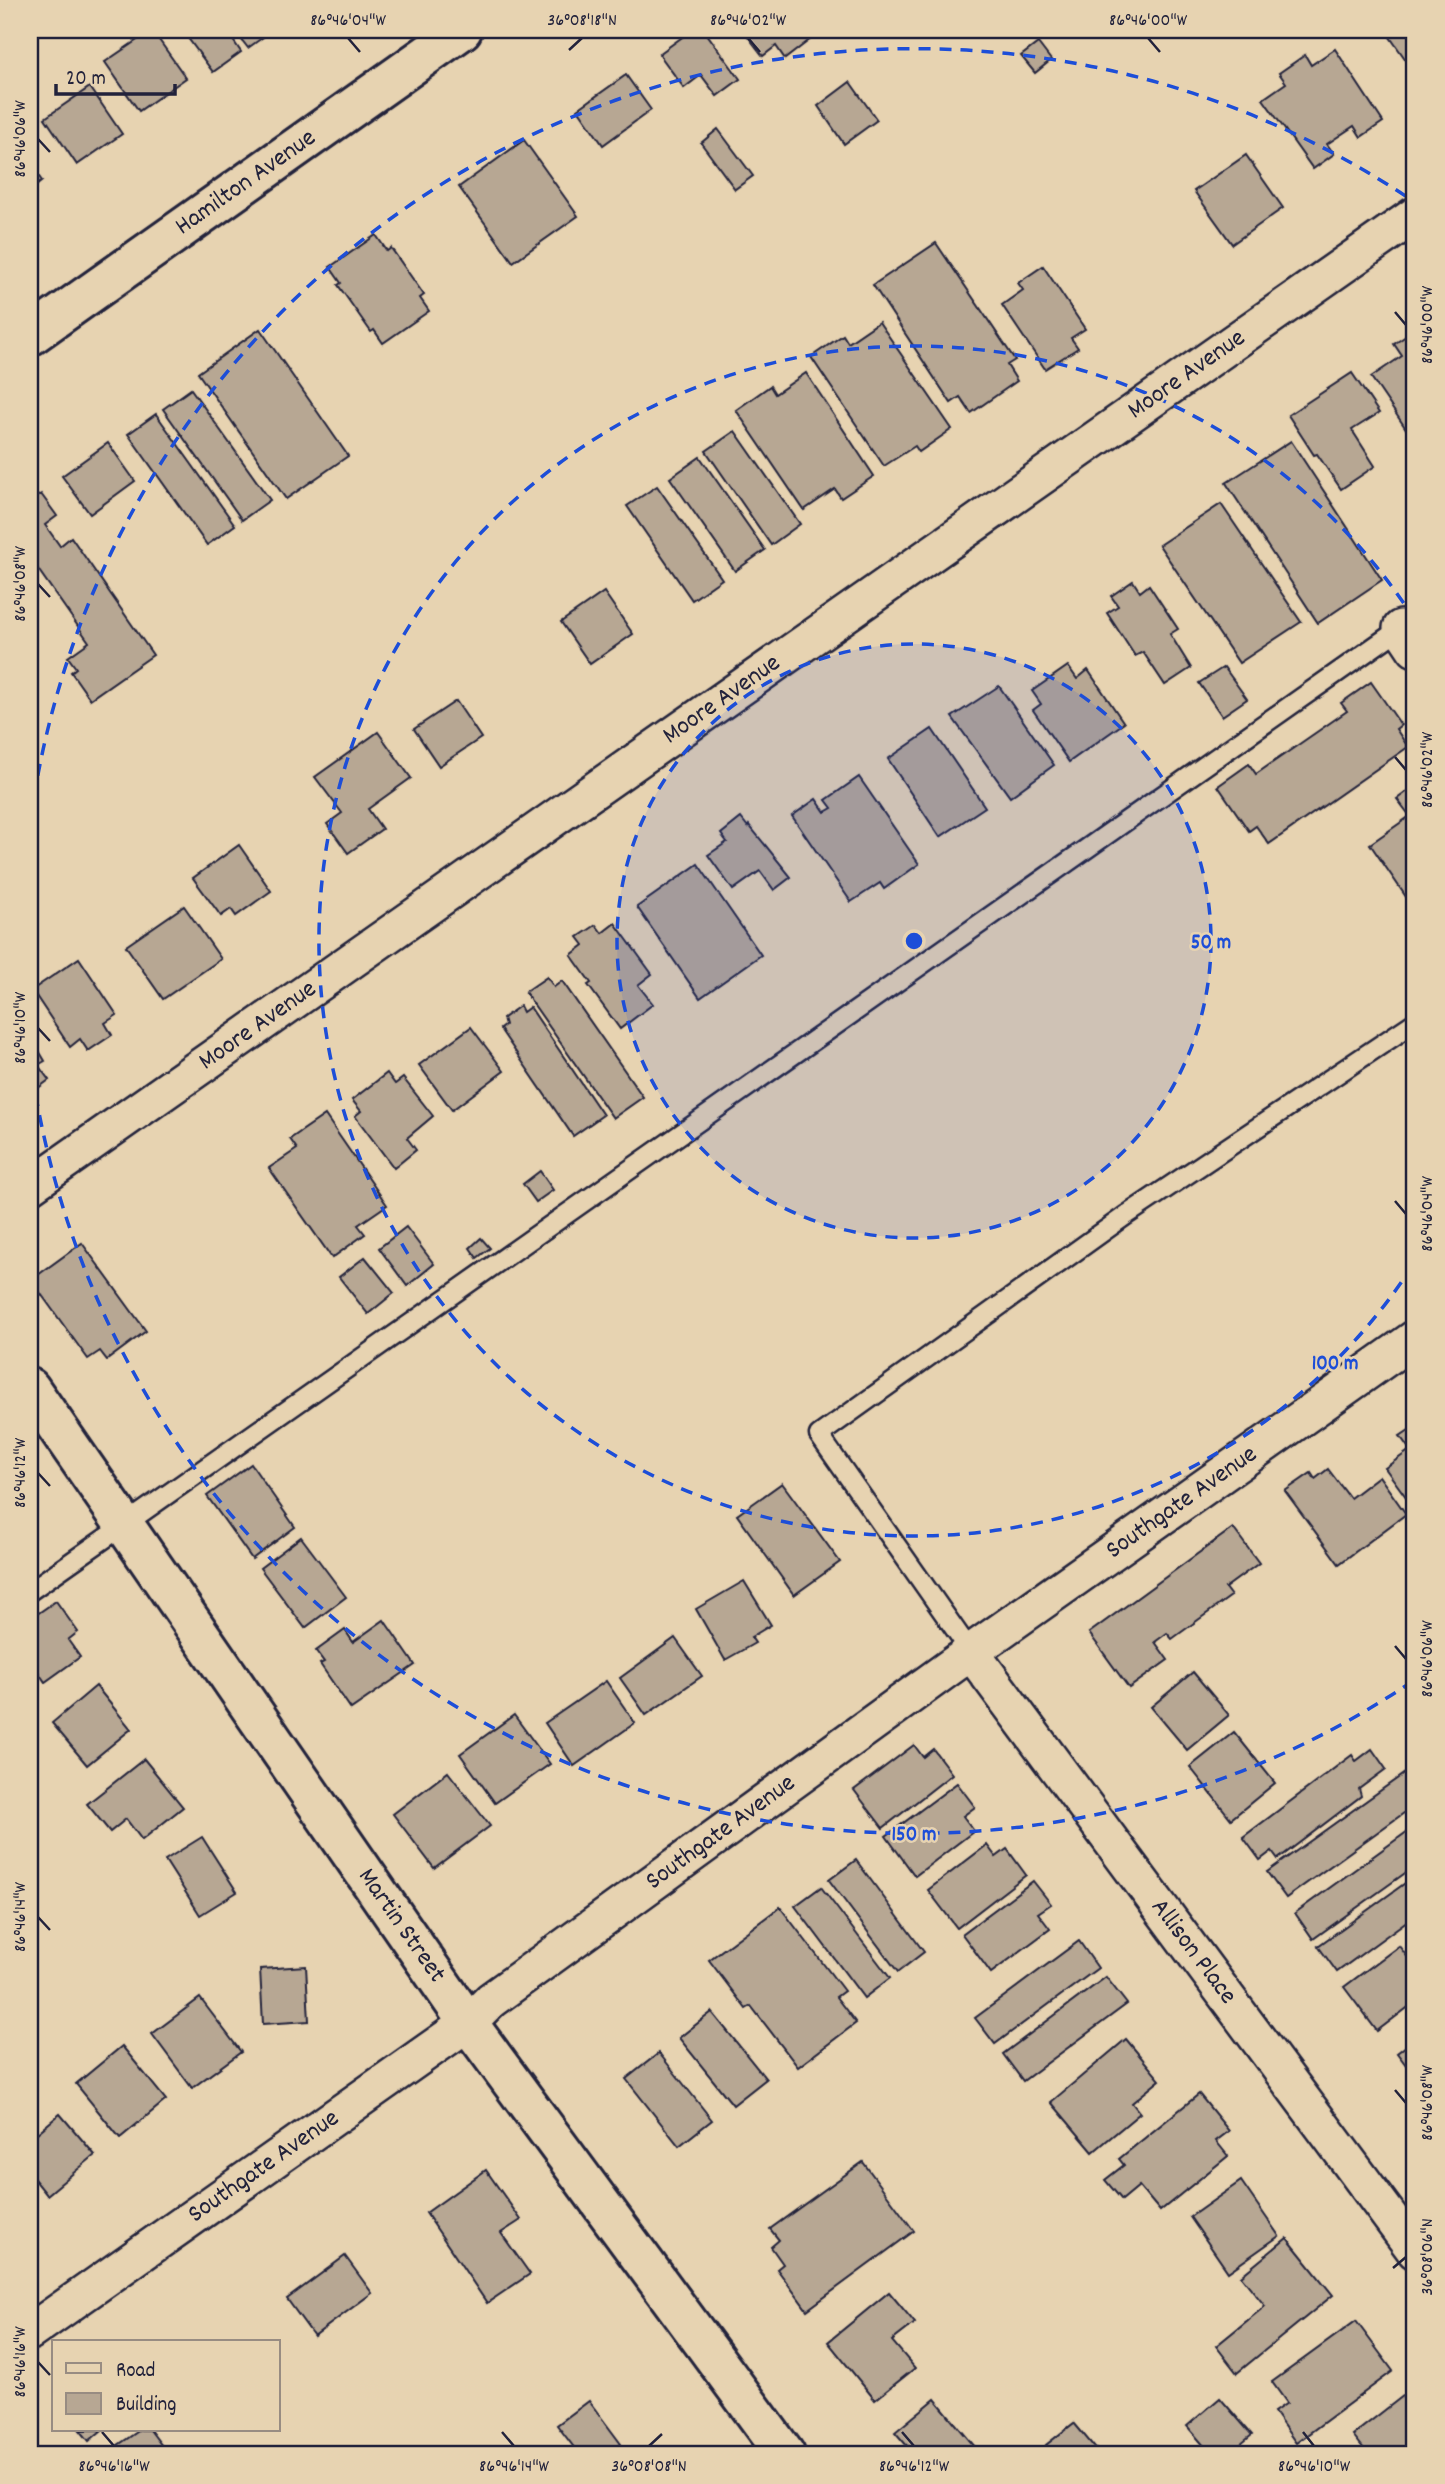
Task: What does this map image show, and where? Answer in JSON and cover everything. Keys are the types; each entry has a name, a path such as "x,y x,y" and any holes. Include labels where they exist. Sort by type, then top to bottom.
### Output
{"street":[{"name":"Hamilton Avenue","path":"30,336 461,30"},
{"name":"Moore Avenue","path":"30,1186 1415,215"},
{"name":"Southgate Avenue","path":"30,2332 468,2023 491,2000 971,1653 1415,1338"},
{"name":"Martin Street","path":"30,1388 468,2023 785,2454"},
{"name":"Allison Place","path":"971,1653 1415,2251"}],"lane":[{"path":"30,1591 1410,632"},
{"path":"971,1653 820,1435 1125,1216 1415,1022"}],"building":[{"path":"152,30 186,78 139,111 105,62"},
{"path":"182,30 226,30 241,52 213,72"},
{"path":"234,30 273,30 248,48"},
{"path":"692,30 704,30 740,79 717,96 701,75 684,88 659,54"},
{"path":"743,30 820,32 785,59 776,46 763,56"},
{"path":"1385,30 1415,30 1415,54 1406,60"},
{"path":"1038,43 1051,60 1035,73 1021,56"},
{"path":"1335,49 1383,122 1361,137 1354,126 1327,144 1334,154 1313,169 1263,99 1286,83 1279,73 1305,55 1311,65"},
{"path":"626,75 651,110 603,145 578,109"},
{"path":"850,82 877,120 844,144 818,106"},
{"path":"90,87 122,134 77,165 45,118"},
{"path":"718,129 753,176 735,189 701,143"},
{"path":"524,140 578,216 513,262 459,187"},
{"path":"1246,155 1283,208 1232,244 1194,191"},
{"path":"30,164 42,181 30,191"},
{"path":"376,235 387,251 391,248 424,295 420,298 429,311 383,343 374,330 371,332 338,285 341,283 330,267"},
{"path":"936,243 1015,360 1007,365 1017,381 971,413 960,397 951,403 873,285"},
{"path":"1043,266 1085,329 1071,338 1078,348 1045,369 1002,305 1023,290 1018,283"},
{"path":"879,322 952,429 919,452 915,446 884,466 811,357 843,335 848,343"},
{"path":"260,329 348,456 286,499 198,373"},
{"path":"1415,330 1415,442 1371,377 1402,356 1394,344"},
{"path":"806,373 874,476 841,498 835,489 804,510 736,410 770,386 775,394"},
{"path":"1352,373 1379,413 1352,430 1375,466 1341,489 1317,454 1314,455 1288,415"},
{"path":"191,389 270,500 242,520 163,409"},
{"path":"156,414 235,525 207,545 128,434"},
{"path":"735,431 800,524 771,545 706,451"},
{"path":"1291,441 1382,580 1318,623 1226,483"},
{"path":"108,443 135,481 90,514 62,476"},
{"path":"700,457 765,550 735,571 670,478"},
{"path":"657,486 722,579 692,600 627,506"},
{"path":"41,494 57,516 45,525 60,546 71,537 153,655 90,699 71,672 76,668 68,657 89,642 37,568 30,574 30,501"},
{"path":"1221,504 1301,622 1239,663 1159,545"},
{"path":"1133,581 1140,592 1149,585 1178,629 1170,634 1191,668 1165,685 1143,652 1135,656 1107,613 1118,606 1111,596"},
{"path":"604,592 633,634 590,664 561,622"},
{"path":"1068,666 1077,679 1088,670 1124,723 1069,762 1033,710 1041,704 1032,691"},
{"path":"1224,667 1247,699 1222,716 1199,683"},
{"path":"1371,682 1401,725 1396,729 1408,747 1269,844 1256,826 1249,831 1218,786 1249,764 1256,774 1347,711 1341,703"},
{"path":"999,686 1054,765 1010,797 952,717"},
{"path":"456,701 481,738 439,766 414,729"},
{"path":"932,729 985,807 940,837 888,759"},
{"path":"378,732 411,778 368,809 382,829 348,853 327,824 342,813 315,777"},
{"path":"859,777 919,864 884,889 880,883 851,902 792,816 816,799 825,812 832,808 826,800"},
{"path":"1415,786 1415,910 1370,844 1410,816 1397,799"},
{"path":"741,818 791,877 774,890 760,871 733,890 708,855 727,842 721,834"},
{"path":"239,845 271,891 236,916 231,909 221,916 193,878"},
{"path":"698,864 761,955 700,998 637,907"},
{"path":"184,906 221,959 163,999 126,946"},
{"path":"615,923 652,974 638,985 653,1004 620,1029 588,985 591,983 571,955 584,945 578,937 596,925 602,933"},
{"path":"79,958 117,1015 105,1023 112,1035 88,1051 80,1039 70,1047 32,990"},
{"path":"547,977 554,987 562,981 643,1097 613,1118 525,992"},
{"path":"520,1006 523,1012 530,1007 603,1115 573,1136 500,1029 505,1025 503,1018"},
{"path":"471,1027 504,1071 452,1110 419,1065"},
{"path":"38,1049 45,1061 38,1065 49,1080 30,1094 30,1053"},
{"path":"387,1073 395,1084 403,1078 433,1116 407,1138 416,1150 394,1168 355,1116 361,1111 352,1100"},
{"path":"325,1115 387,1205 358,1225 365,1234 332,1258 269,1168 297,1149 290,1139"},
{"path":"540,1171 553,1190 536,1202 523,1184"},
{"path":"406,1227 434,1264 407,1286 379,1248"},
{"path":"481,1238 490,1248 477,1258 470,1248"},
{"path":"82,1243 146,1331 107,1360 100,1351 88,1359 31,1280"},
{"path":"365,1257 394,1293 368,1314 339,1277"},
{"path":"1415,1426 1415,1496 1409,1501 1385,1468 1410,1450 1400,1436"},
{"path":"251,1464 295,1527 252,1559 207,1496"},
{"path":"1328,1469 1350,1498 1379,1476 1406,1514 1339,1564 1285,1491 1311,1473 1315,1479"},
{"path":"782,1483 840,1562 794,1595 737,1515"},
{"path":"1233,1528 1259,1563 1225,1588 1231,1596 1172,1639 1167,1633 1155,1642 1168,1660 1129,1688 1089,1633"},
{"path":"301,1537 346,1597 305,1628 260,1568"},
{"path":"744,1581 771,1625 751,1637 755,1643 725,1660 696,1609"},
{"path":"56,1601 78,1632 68,1640 80,1657 45,1682 30,1660 30,1619"},
{"path":"384,1620 415,1665 351,1709 320,1664 324,1662 316,1651 345,1630 353,1642"},
{"path":"675,1638 702,1676 646,1715 620,1678"},
{"path":"1193,1672 1229,1715 1187,1750 1151,1707"},
{"path":"606,1681 635,1723 574,1766 545,1723"},
{"path":"96,1686 131,1729 87,1765 52,1723"},
{"path":"514,1715 550,1764 495,1803 460,1754"},
{"path":"1234,1732 1275,1783 1231,1819 1190,1767"},
{"path":"914,1745 923,1757 933,1749 952,1774 883,1828 854,1790"},
{"path":"1372,1749 1386,1769 1359,1789 1361,1796 1278,1859 1272,1851 1260,1860 1243,1837 1352,1755 1356,1761"},
{"path":"144,1759 183,1807 142,1840 126,1819 110,1832 87,1804"},
{"path":"448,1772 490,1826 434,1868 393,1814"},
{"path":"1405,1773 1415,1787 1415,1805 1286,1898 1267,1872"},
{"path":"957,1783 975,1807 963,1816 974,1831 915,1876 886,1836"},
{"path":"1415,1826 1415,1866 1313,1939 1295,1913"},
{"path":"202,1837 237,1892 200,1915 165,1860"},
{"path":"987,1845 996,1857 1007,1849 1026,1875 957,1928 928,1890"},
{"path":"856,1860 924,1952 898,1972 829,1880"},
{"path":"1415,1876 1415,1915 1337,1972 1318,1946"},
{"path":"1033,1881 1051,1904 1038,1913 1050,1929 991,1973 962,1934"},
{"path":"821,1887 890,1978 864,1998 795,1906"},
{"path":"780,1907 844,1991 836,1997 856,2023 798,2067 751,2006 746,2009 709,1960"},
{"path":"1079,1941 1098,1968 995,2044 975,2018"},
{"path":"1399,1946 1415,1967 1415,2002 1377,2031 1344,1987"},
{"path":"306,1966 309,2021 263,2024 260,1969"},
{"path":"1106,1977 1127,2004 1023,2081 1003,2054"},
{"path":"200,1998 241,2052 192,2088 152,2034"},
{"path":"712,2012 766,2079 733,2105 679,2038"},
{"path":"1126,2039 1160,2080 1132,2103 1140,2113 1093,2152 1051,2102"},
{"path":"1415,2039 1415,2077 1397,2053"},
{"path":"122,2046 166,2100 120,2138 76,2084"},
{"path":"659,2053 712,2120 679,2146 626,2079"},
{"path":"1199,2094 1229,2131 1216,2141 1228,2156 1160,2211 1139,2186 1122,2200 1105,2180 1124,2165 1119,2159"},
{"path":"60,2114 95,2155 47,2195 30,2174 30,2139"},
{"path":"863,2162 914,2231 807,2310 777,2269 783,2264 771,2247 779,2240 770,2229"},
{"path":"486,2170 521,2220 501,2233 530,2274 487,2303 426,2213"},
{"path":"1241,2181 1279,2236 1228,2272 1190,2217"},
{"path":"1287,2238 1333,2295 1237,2373 1216,2346 1265,2306 1241,2276"},
{"path":"345,2256 372,2293 314,2336 287,2299"},
{"path":"889,2292 915,2323 892,2341 915,2368 875,2400 828,2342"},
{"path":"1356,2321 1393,2371 1296,2443 1274,2412 1287,2403 1272,2382"},
{"path":"1413,2388 1415,2454 1368,2454 1353,2435"},
{"path":"1220,2398 1252,2435 1229,2454 1211,2454 1187,2426"},
{"path":"935,2399 981,2454 914,2454 895,2432"},
{"path":"589,2401 621,2444 608,2454 579,2454 557,2425"},
{"path":"1074,2423 1100,2454 1054,2454 1046,2445"},
{"path":"82,2432 100,2432 89,2441"},
{"path":"137,2432 152,2432 168,2454 110,2454 108,2452"}]}
